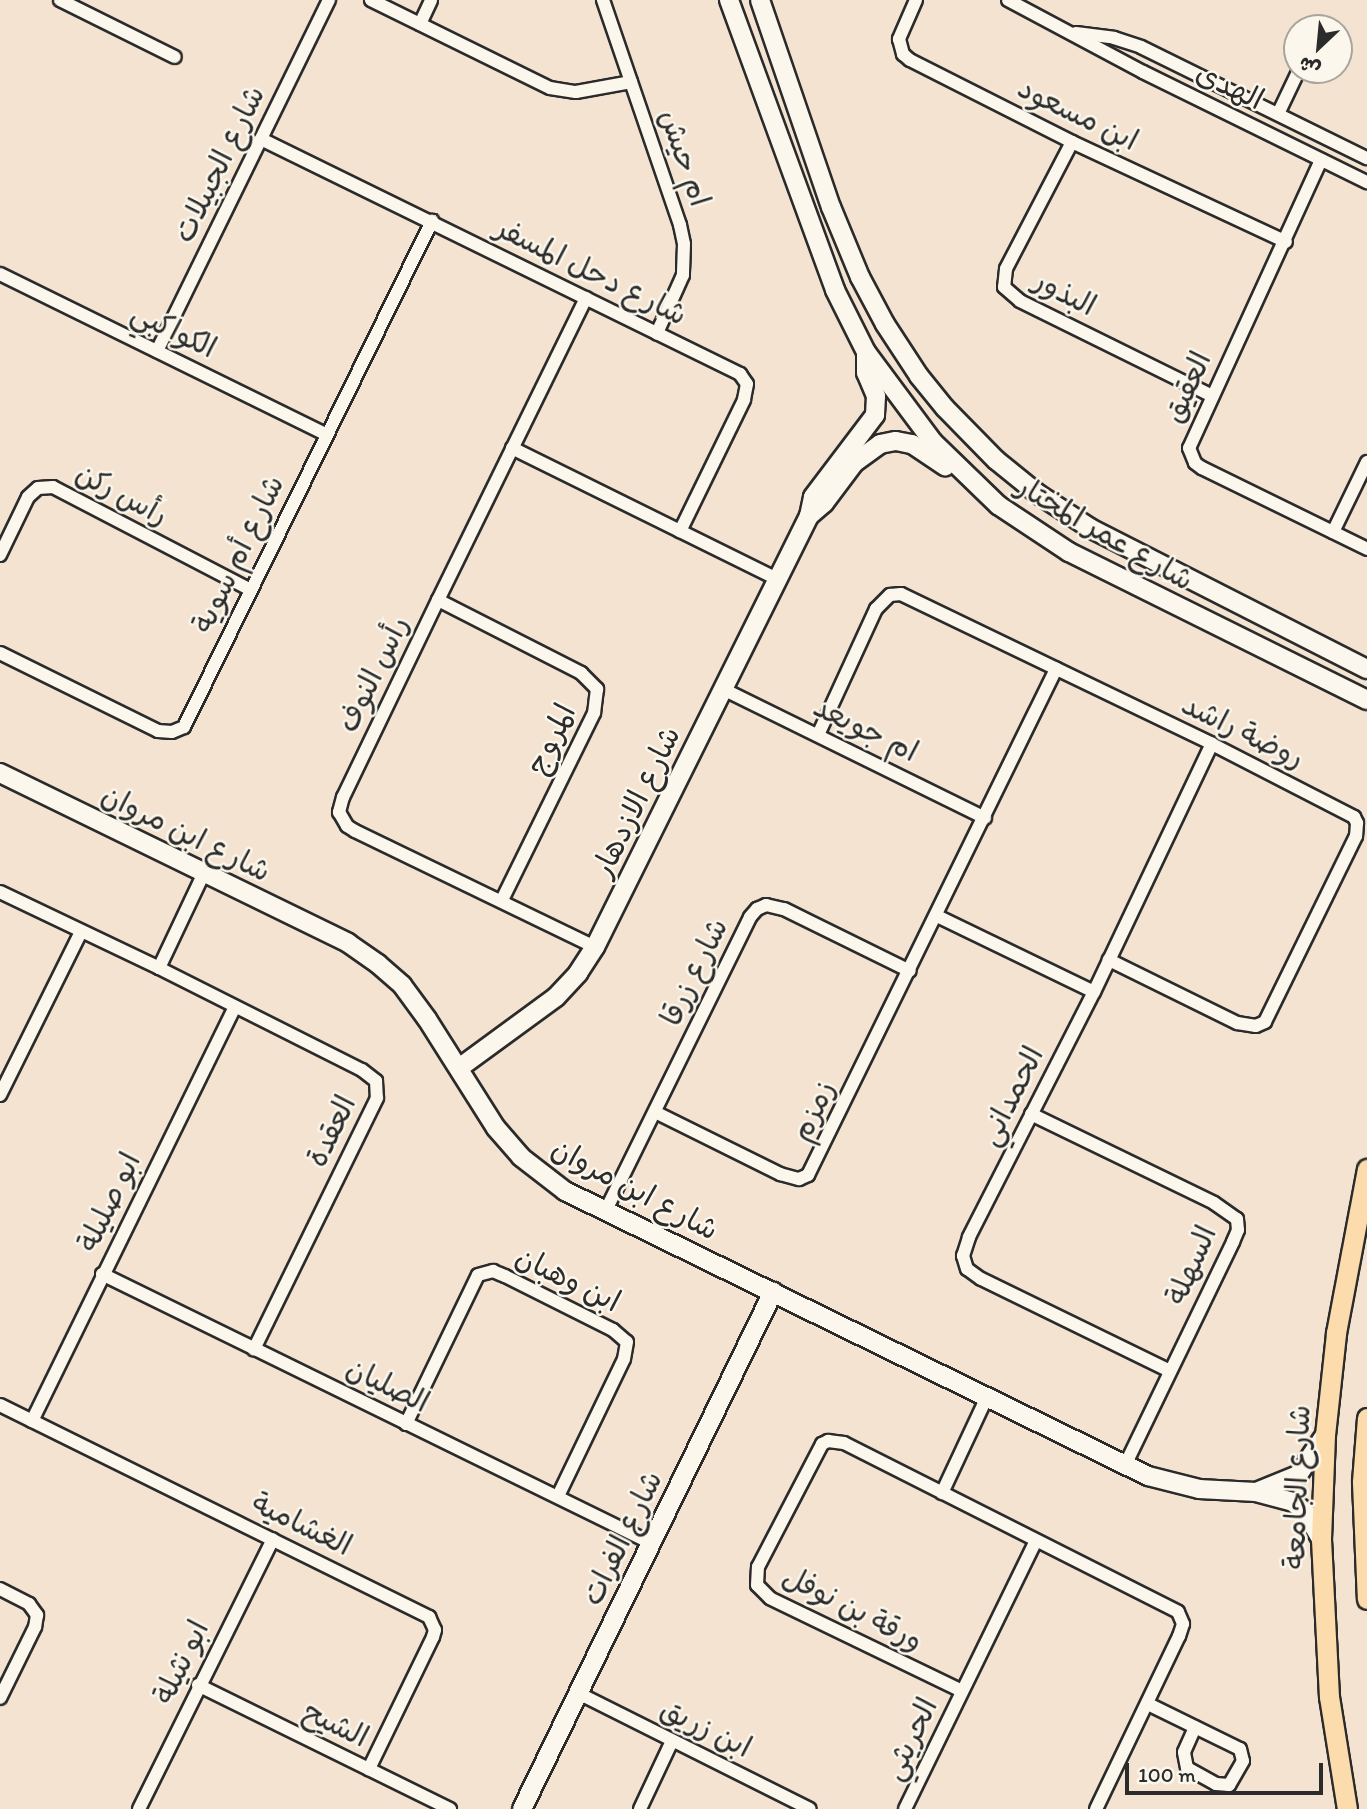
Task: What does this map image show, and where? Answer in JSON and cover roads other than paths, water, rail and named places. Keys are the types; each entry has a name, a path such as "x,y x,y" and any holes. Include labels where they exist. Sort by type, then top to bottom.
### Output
{"main road":[{"name":"شارع الجامعة","path":"1347,1809 1329,1697 1321,1539 1325,1435 1342,1292 1367,1169"},
{"path":"1367,1418 1362,1482 1367,1599"}],"street":[{"path":"61,0 74,3 175,57"},
{"name":"شارع الجبيلات","path":"157,351 329,0"},
{"path":"371,0 563,91 589,90 631,82"},
{"path":"420,24 431,0"},
{"name":"ام حيش","path":"603,0 680,225 684,244 683,275 657,333"},
{"name":"شارع عمر المختار","path":"729,0 817,248 866,352 905,407 965,475 998,505 1069,552 1367,700"},
{"name":"شارع عمر المختار","path":"760,0 831,207 860,277 885,324 919,376 945,408 996,460 1038,494 1090,528 1367,669"},
{"name":"ابن مسعود","path":"916,0 899,40 903,54 910,60 1072,142 1286,242"},
{"name":"الهدى","path":"1013,1 1172,87 1367,182"},
{"name":"الهدى","path":"1072,33 1128,42 1367,158"},
{"path":"1172,87 1181,66"},
{"path":"1278,114 1292,84"},
{"name":"شارع دحل المسفر","path":"261,139 735,370 747,384 744,400 680,531"},
{"name":"البذور","path":"1072,142 1006,269 1004,287 1020,301 1212,396"},
{"name":"العقيق","path":"1321,160 1286,242 1190,440 1189,448 1195,463 1367,549"},
{"name":"شارع أم سوية","path":"0,653 149,727 172,732 187,724 249,589 432,221"},
{"name":"الكواكبي","path":"0,274 326,434"},
{"name":"رأس النوف","path":"586,298 343,797 340,812 347,826 355,831 595,947"},
{"name":"شارع الازدهار","path":"459,1068 556,997 579,973 595,947 809,516 813,497 875,415 876,396 866,373 866,352"},
{"name":"شارع الازدهار","path":"809,516 824,503 855,463 880,444 896,441 912,444 965,475"},
{"path":"512,448 777,579"},
{"path":"1333,532 1367,462"},
{"name":"رأس ركن","path":"0,555 28,497 38,488 53,487 249,589"},
{"name":"روضة راشد","path":"818,735 876,609 890,595 912,597 1347,812 1357,823 1356,836 1272,1013 1265,1022 1247,1026 1109,960"},
{"name":"المروج","path":"438,600 581,673 597,689 594,713 502,900"},
{"name":"زمزم","path":"655,1112 789,1178 799,1179 808,1175 1056,669"},
{"name":"ام جويعد","path":"723,689 985,818"},
{"name":"الحمداني","path":"1170,1371 981,1279 967,1269 963,1256 969,1237 1094,992 1212,744"},
{"name":"شارع ابن مروان","path":"0,773 348,943 378,964 402,985 496,1128 521,1157 565,1191 1125,1465 1176,1485 1225,1492 1256,1492 1300,1507 1321,1539"},
{"path":"159,968 204,873"},
{"name":"العقدة","path":"0,892 159,968 371,1075 379,1090 254,1349"},
{"name":"شارع زرقا","path":"606,1210 750,917 757,909 766,905 783,909 910,971"},
{"path":"937,916 1094,992"},
{"path":"0,1095 81,932"},
{"name":"ابو صليلة","path":"32,1421 234,1007"},
{"name":"السهلة","path":"1031,1114 1214,1203 1237,1219 1238,1230 1233,1242 1125,1465"},
{"name":"ابن وهبان","path":"406,1424 472,1285 485,1271 505,1276 613,1330 627,1342 624,1359 558,1496"},
{"name":"الصليان","path":"102,1275 650,1543"},
{"name":"شارع الفرات","path":"522,1809 773,1292"},
{"path":"942,1493 987,1397"},
{"name":"الغشامية","path":"0,1405 422,1611 433,1623 433,1637 369,1769"},
{"name":"شارع ابن مروان","path":"1256,1492 1298,1475 1325,1435"},
{"name":"ورقة بن نوفل","path":"962,1691 762,1592 756,1577 758,1567 822,1444 828,1441 844,1443 1178,1612 1182,1629 1096,1809"},
{"name":"ابو نثيلة","path":"139,1809 198,1685 273,1539"},
{"name":"الحريثي","path":"905,1809 1036,1541"},
{"path":"0,1589 29,1604 37,1615 35,1628 0,1698"},
{"name":"الشيح","path":"198,1685 450,1809"},
{"name":"ابن زريق","path":"578,1693 810,1809"},
{"path":"1147,1704 1195,1727 1242,1752 1241,1766 1229,1785 1216,1784 1187,1769 1184,1752 1195,1727"},
{"path":"640,1809 673,1741"}]}
